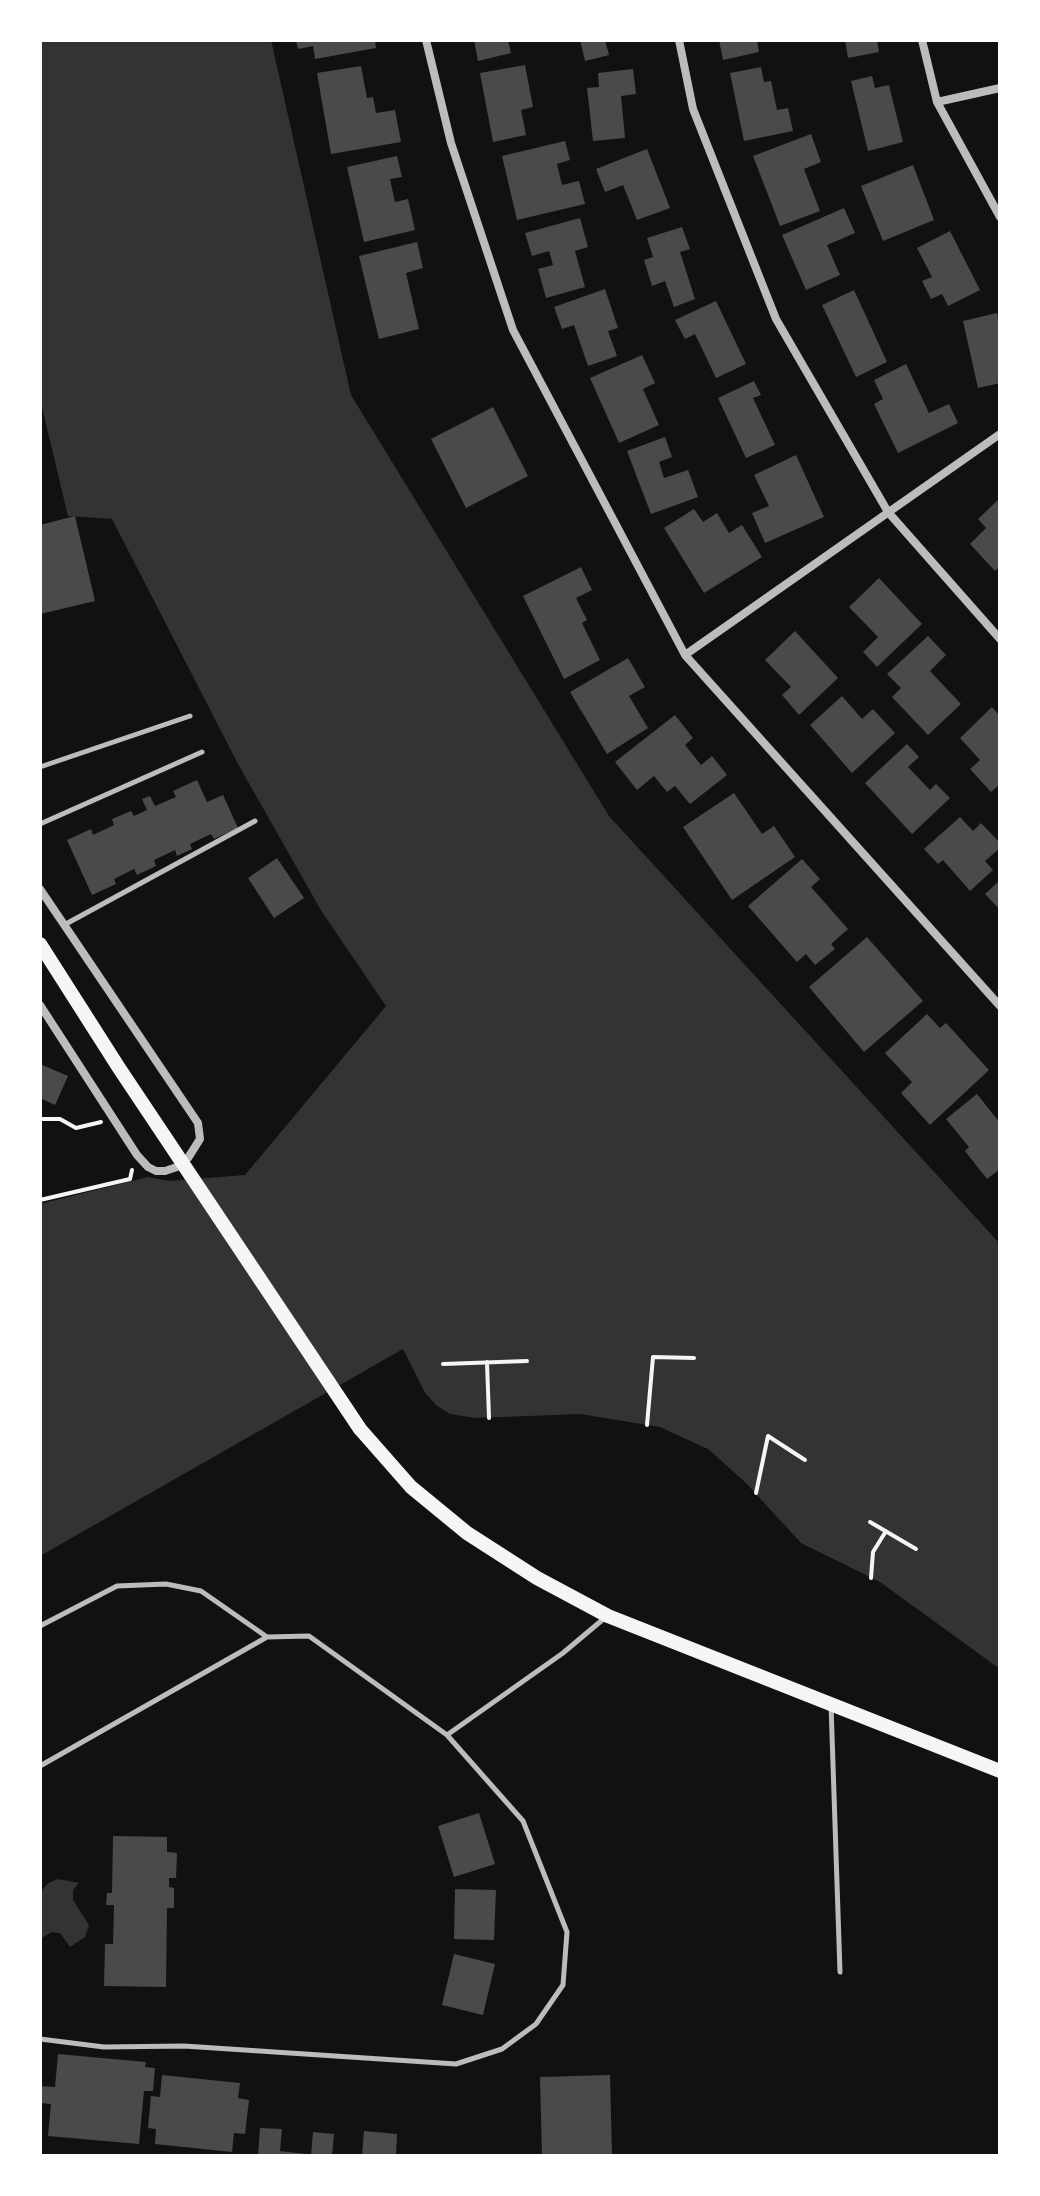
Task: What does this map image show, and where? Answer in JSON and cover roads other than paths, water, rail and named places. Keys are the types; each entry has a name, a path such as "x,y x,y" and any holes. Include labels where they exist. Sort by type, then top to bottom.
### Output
{"main road":[{"path":"40,944 360,1429 411,1487 467,1533 537,1578 608,1616 1000,1771"}],"street":[{"path":"426,40 451,143 513,330 685,655 1000,1006"},
{"path":"679,40 693,109 776,319 888,512 1000,639"},
{"path":"922,40 937,102 1000,217"},
{"path":"937,102 1000,88"},
{"path":"685,655 1000,434"},
{"path":"40,889 198,1123 200,1139 196,1149 177,1167 165,1171 148,1167 137,1155 40,1005"}],"lane":[{"path":"40,767 190,716"},
{"path":"40,824 202,752"},
{"path":"64,925 255,821"},
{"path":"40,1626 117,1586 166,1584 201,1591 267,1637"},
{"path":"447,1735 563,1653 608,1616"},
{"path":"40,1766 267,1637 309,1636 447,1735 523,1821 567,1932 563,1985 536,2024 502,2049 456,2064 184,2046 104,2047 40,2039"},
{"path":"831,1704 840,1972"}]}
